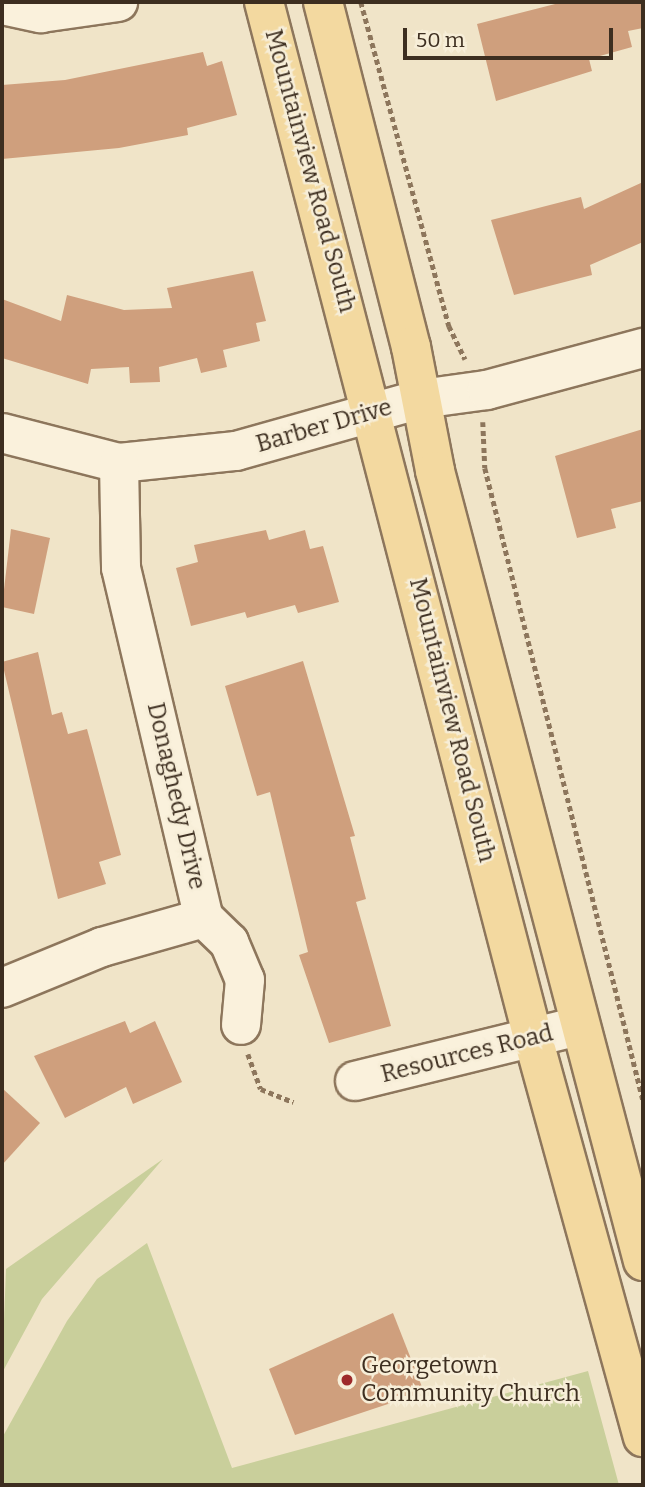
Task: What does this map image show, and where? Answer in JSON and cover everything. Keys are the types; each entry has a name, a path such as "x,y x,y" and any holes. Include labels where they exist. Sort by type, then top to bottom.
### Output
{"main road":[{"name":"Mountainview Road South","path":"264,2 374,412 533,1038 643,1437"},
{"name":"Mountainview Road South","path":"323,2 579,1026 643,1261"}],"street":[{"path":"2,5 41,13 118,2"},
{"name":"Barber Drive","path":"2,433 119,463 236,451 421,399 473,393 643,348"},
{"name":"Donaghedy Drive","path":"2,988 102,947 204,918 121,568 119,463"},
{"path":"204,918 229,942 245,980 242,1025"},
{"name":"Resources Road","path":"355,1081 579,1026"}],"path":[{"path":"361,2 449,326 461,343 487,436 485,468 643,1100"},
{"path":"242,1025 261,1088 294,1102"}],"green space":[{"path":"163,1159 42,1299 2,1373 6,1269"},
{"path":"147,1243 232,1468 588,1371 619,1485 2,1485 2,1438 67,1321 97,1279"}],"building":[{"path":"563,2 643,2 643,28 628,31 632,47 589,59 592,71 496,101 477,24"},
{"path":"203,52 207,66 222,61 237,115 187,128 188,135 119,148 2,159 2,85 65,80"},
{"path":"643,182 643,242 590,265 592,275 514,295 491,220 581,197 584,209"},
{"path":"253,271 266,321 256,323 260,341 223,350 227,367 201,373 197,358 159,367 160,382 130,383 129,367 91,369 88,384 2,358 2,299 61,321 67,295 124,310 172,308 167,288"},
{"path":"643,429 643,501 611,509 616,528 577,538 555,456"},
{"path":"11,529 50,538 34,614 2,607"},
{"path":"266,530 269,540 305,530 310,549 323,546 339,602 298,613 295,605 247,618 245,612 191,626 176,568 198,562 194,545"},
{"path":"38,652 52,715 62,712 68,734 87,729 121,855 99,862 106,884 58,899 2,662"},
{"path":"303,661 355,836 350,837 366,899 356,902 391,1026 329,1043 299,955 308,952 270,792 257,796 225,686"},
{"path":"125,1021 130,1033 155,1021 182,1082 133,1104 126,1087 65,1118 34,1056"},
{"path":"2,1088 40,1123 2,1165"},
{"name":"Georgetown Community Church","path":"393,1313 424,1392 295,1435 269,1369"}],"place":[{"name":"Georgetown Community Church","path":"347,1380"}]}
